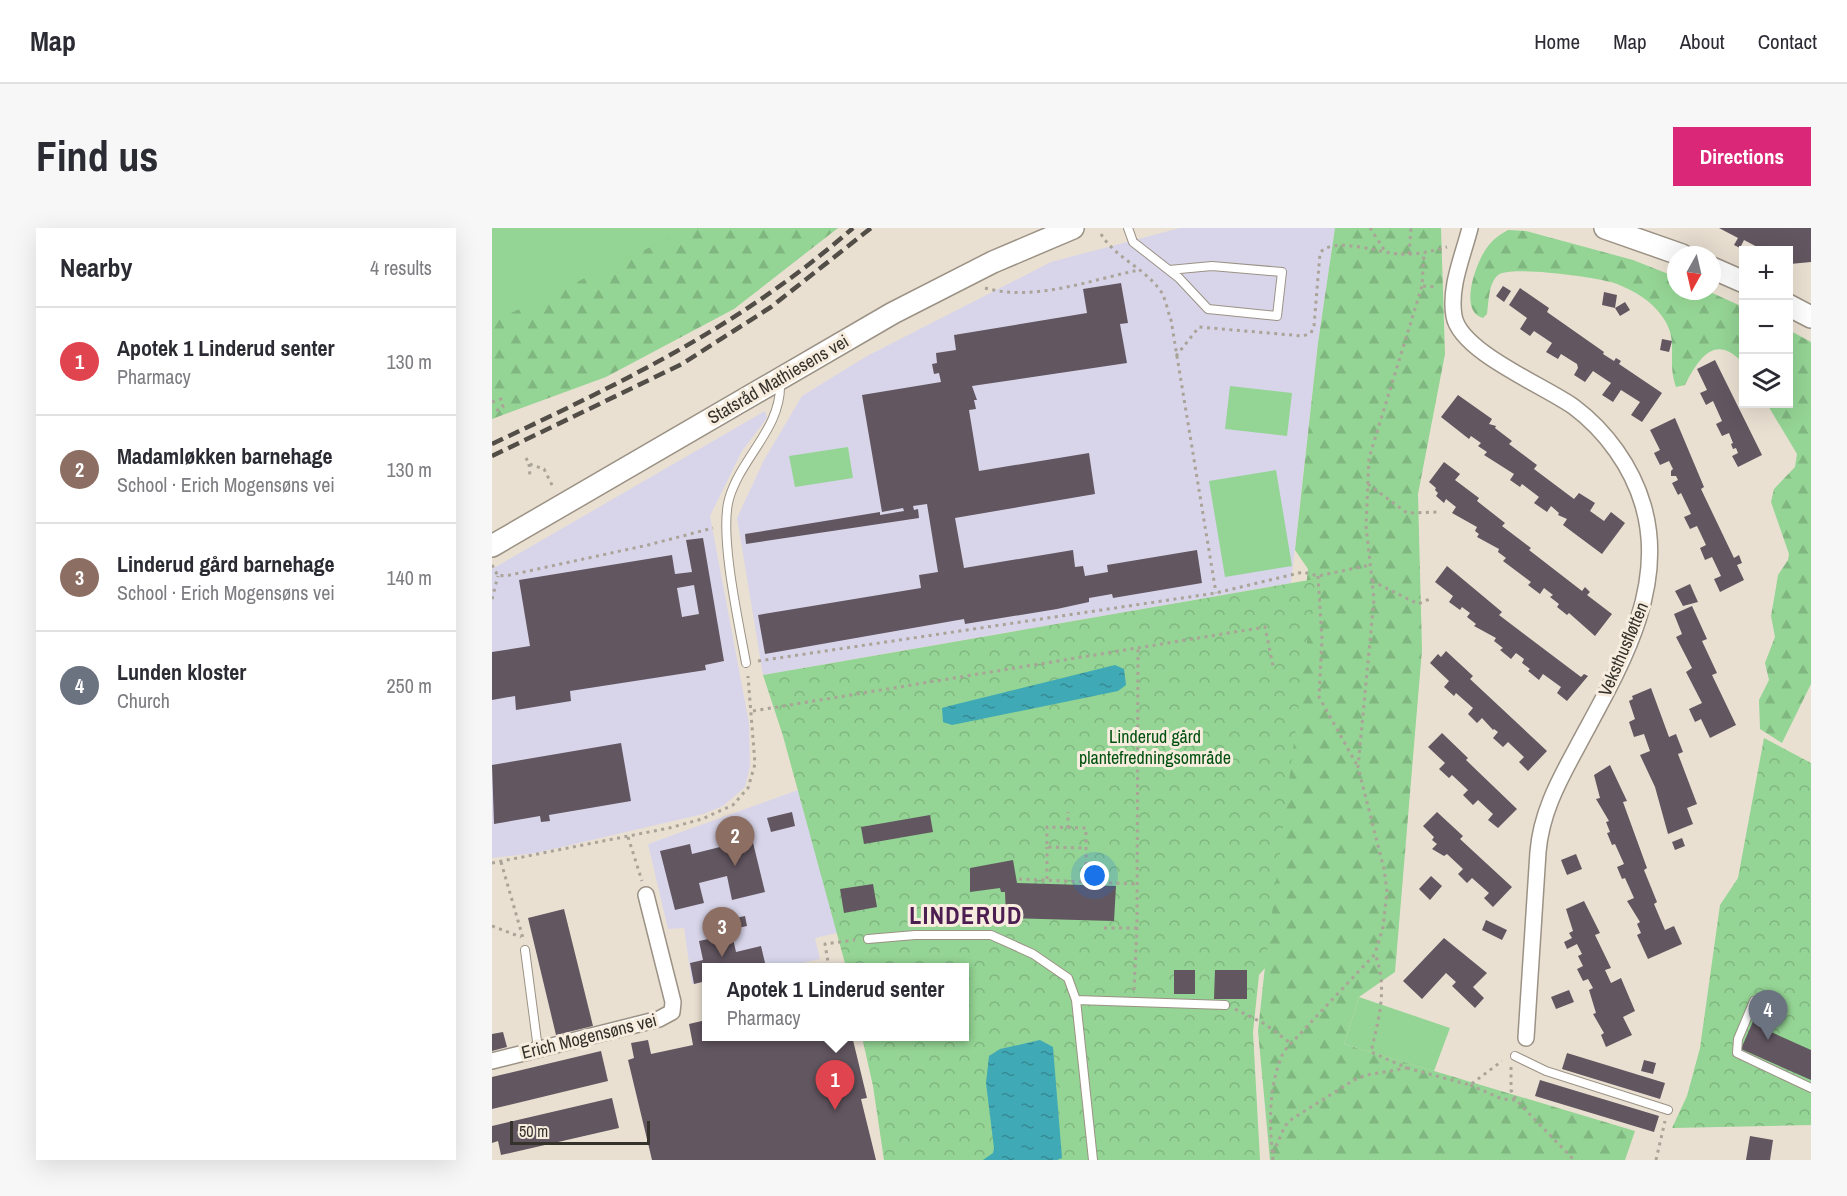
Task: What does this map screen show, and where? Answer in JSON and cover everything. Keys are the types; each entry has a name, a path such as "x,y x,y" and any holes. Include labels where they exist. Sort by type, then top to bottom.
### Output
{"street":[{"name":"Statsråd Mathiesens vei","path":"492,546 779,378 952,281 1073,228"},
{"name":"Veksthusfløtten","path":"1470,228 1454,288 1453,309 1457,326 1471,343 1574,407 1599,430 1629,470 1637,488 1648,524 1650,551 1648,587 1641,612 1604,697 1551,797 1542,826 1538,852 1526,1038"},
{"path":"1605,228 1667,250"},
{"path":"1721,272 1739,280"},
{"path":"1793,308 1811,317"},
{"name":"Erich Mogensøns vei","path":"492,1061 659,1019 672,1012 672,1002 646,895"}],"lane":[{"path":"1128,228 1133,243 1169,270 1208,309 1277,316 1282,272 1212,266 1169,270"},
{"path":"746,663 736,611 727,525 730,499 735,484 774,420 779,406 779,378"},
{"path":"868,939 915,935 991,935 1033,954 1068,978 1076,1000 1094,1160"},
{"path":"525,950 538,1049"},
{"path":"1076,1000 1225,1005"},
{"path":"1754,1001 1738,1039 1737,1053 1811,1088"},
{"path":"1515,1056 1546,1071 1668,1110"}],"path":[{"path":"1370,228 1386,252"},
{"path":"1409,254 1411,228"},
{"path":"1101,234 1109,248 1139,270 1162,294 1171,320 1216,593"},
{"path":"1399,254 1449,247"},
{"path":"1358,767 1374,599 1366,526 1369,458 1422,286 1424,252"},
{"path":"977,286 1006,294 1028,294 1139,270"},
{"path":"492,402 501,399 503,407 492,413"},
{"path":"526,458 530,477"},
{"path":"529,464 544,469 556,493"},
{"path":"1368,484 1407,513 1438,512"},
{"path":"498,576 648,545 727,525"},
{"path":"492,565 498,576 492,599"},
{"path":"492,863 628,837 702,819 727,808 741,797 753,778 755,764 753,711 746,663 1216,593 1304,572 1318,576 1370,565"},
{"path":"1273,1160 1270,1120 1277,1066 1289,1042 1375,954 1383,927 1386,880 1358,767 1319,697 1322,639 1318,576"},
{"path":"1372,581 1418,604 1432,598"},
{"path":"753,711 1264,627 1273,666"},
{"path":"1133,1001 1137,928 1138,648"},
{"path":"1068,812 1068,828"},
{"path":"1047,879 1047,827 1086,828 1086,880"},
{"path":"628,837 646,895"},
{"path":"1047,847 1086,848"},
{"path":"501,862 525,950"},
{"path":"1018,879 1086,880 1137,885"},
{"path":"492,926 522,938"},
{"path":"1104,928 1137,928"},
{"path":"829,963 825,944 868,939"},
{"path":"1375,954 1384,988 1371,1052 1407,1068 1470,1085 1502,1099 1516,1100"},
{"path":"1225,1005 1265,1024 1289,1042"},
{"path":"1470,1085 1505,1059 1515,1056 1510,1079 1516,1100 1574,1160"},
{"path":"1272,1155 1285,1126 1292,1119 1354,1080 1366,1075 1407,1068"},
{"path":"1656,1160 1668,1110"}],"shaded area":[{"path":"1180,228 1335,228 1318,343 1291,583 763,675 737,518 764,460 802,396 867,356 1051,262"},
{"path":"765,411 767,418 742,451 710,516 749,723 750,766 745,787 723,806 703,814 536,853 492,858 492,569"},
{"path":"798,790 837,933 815,938 820,959 802,963 702,963 702,983 692,984 684,928 668,929 648,844"}],"green space":[{"path":"492,228 838,228 734,309 606,377 492,419"},
{"path":"492,228 691,228 492,322"},
{"path":"1335,228 1441,228 1445,354 1418,494 1422,650 1395,972 1359,997 1344,1044 1635,1131 1625,1160 1270,1160 1258,1031 1308,569 1295,550 1318,343"},
{"path":"1508,230 1526,231 1633,260 1667,273 1667,300 1721,300 1721,297 1739,305 1739,359 1724,350 1709,353 1696,366 1685,385 1676,387 1672,366 1672,339 1665,320 1653,305 1642,297 1611,282 1601,280 1552,273 1505,272 1498,275 1492,283 1487,314 1483,318 1476,314 1472,307 1471,286 1482,256 1499,236"},
{"path":"1793,332 1811,342 1811,684 1782,743 1760,729 1759,700 1769,680 1765,663 1775,637 1771,616 1778,575 1788,560 1789,554 1771,502 1774,489 1795,467 1797,454 1769,408 1793,408"},
{"path":"1230,386 1292,393 1287,436 1225,429"},
{"path":"848,447 853,478 795,487 789,456"},
{"path":"1276,470 1292,566 1225,577 1209,481"},
{"name":"Linderud gård plantefredningsområde","path":"1315,579 1265,968 1259,975 1253,1032 1260,1160 884,1160 873,1086 863,1041 969,1041 969,963 845,963 783,736 763,675"},
{"path":"1764,738 1811,763 1811,1125 1672,1128 1687,1096 1700,1048 1720,905 1738,878"},
{"path":"1359,997 1450,1028 1434,1071 1344,1044"}],"water":[{"path":"1115,665 1124,669 1126,685 1118,691 952,725 943,722 942,708"},
{"path":"1040,1040 1053,1047 1062,1158 1057,1160 983,1160 993,1153 994,1148 986,1083 989,1056 1000,1049"}],"building":[{"path":"1719,228 1811,228 1811,262 1793,264 1793,246 1755,246 1744,240 1739,248 1734,245 1738,238"},
{"path":"1121,283 1128,323 1120,324 1127,363 972,386 977,400 974,400 976,409 969,410 979,471 1089,453 1095,494 955,518 964,568 1073,550 1075,567 1083,566 1085,576 1108,572 1107,565 1197,550 1202,583 1113,598 1112,594 1089,598 1089,602 1057,609 965,624 964,619 765,654 758,615 921,588 919,575 938,572 927,504 913,506 914,510 918,509 919,518 746,544 745,534 880,512 880,515 904,511 903,508 882,512 862,395 941,382 939,373 934,374 932,364 937,363 936,353 956,350 954,335 1087,313 1083,289"},
{"path":"1503,286 1511,291 1504,302 1496,296"},
{"path":"1520,288 1549,308 1547,312 1604,352 1603,354 1614,361 1616,358 1621,361 1619,364 1662,393 1642,422 1631,415 1640,402 1621,390 1613,402 1602,395 1611,383 1593,371 1585,382 1574,375 1578,368 1577,364 1561,354 1558,359 1546,352 1552,343 1534,331 1530,336 1520,329 1527,318 1509,305"},
{"path":"1604,292 1617,295 1615,308 1602,305"},
{"path":"1625,302 1630,310 1620,316 1615,308"},
{"path":"1662,339 1672,341 1669,352 1660,350"},
{"path":"1715,360 1762,455 1738,467 1732,456 1738,453 1736,448 1733,449 1729,433 1722,436 1716,424 1722,421 1713,401 1706,405 1700,393 1707,390 1697,369"},
{"path":"1458,395 1492,419 1489,424 1496,426 1495,428 1512,441 1509,444 1537,465 1534,469 1574,499 1579,493 1595,503 1590,511 1604,521 1611,512 1625,523 1602,554 1563,525 1567,519 1558,515 1559,513 1551,506 1547,512 1534,503 1539,497 1522,484 1520,487 1510,480 1514,474 1484,455 1487,452 1478,446 1481,443 1471,436 1469,439 1441,417"},
{"path":"1675,418 1704,487 1701,489 1734,558 1739,555 1742,563 1737,565 1744,580 1720,592 1714,579 1721,576 1712,557 1705,560 1700,548 1706,545 1697,526 1690,529 1684,517 1691,514 1681,493 1678,495 1672,483 1678,480 1676,476 1671,476 1673,469 1669,461 1660,465 1654,453 1660,450 1650,430"},
{"path":"1444,462 1460,474 1455,480 1479,498 1477,501 1505,523 1502,526 1582,591 1585,587 1590,592 1587,595 1612,614 1595,636 1569,613 1567,615 1557,607 1559,604 1550,597 1553,595 1544,588 1540,594 1528,585 1531,582 1503,561 1506,558 1498,552 1499,549 1477,537 1479,534 1475,531 1477,527 1452,513 1456,507 1446,499 1444,503 1436,496 1438,493 1436,488 1429,482"},
{"path":"703,538 724,661 705,665 706,670 570,691 571,701 516,710 515,696 492,700 492,652 530,646 519,580 672,555 675,574 692,572 686,540","holes":["694,585 699,614 682,617 677,588"]},
{"path":"1447,566 1502,612 1499,615 1581,677 1584,674 1588,676 1567,701 1557,693 1561,687 1543,674 1539,680 1528,671 1530,669 1522,663 1524,659 1516,653 1511,659 1500,650 1503,648 1494,641 1496,638 1474,626 1476,624 1467,617 1470,613 1462,607 1460,610 1449,602 1453,596 1435,582"},
{"path":"1690,584 1698,602 1683,606 1675,591"},
{"path":"1692,606 1707,639 1702,641 1717,673 1712,675 1736,725 1710,738 1701,719 1695,722 1689,709 1702,703 1686,672 1692,668 1676,637 1682,634 1674,614"},
{"path":"1446,651 1473,676 1470,679 1547,751 1528,771 1519,762 1524,757 1508,742 1503,747 1493,738 1498,732 1482,718 1477,723 1468,714 1473,708 1456,693 1454,696 1444,687 1449,681 1430,663 1438,654 1441,657"},
{"path":"1651,688 1669,737 1676,734 1683,752 1678,754 1697,804 1687,808 1693,824 1668,834 1655,787 1640,755 1650,751 1644,734 1634,737 1629,722 1635,719 1629,701 1633,699 1632,696"},
{"path":"1442,733 1468,758 1466,760 1517,809 1498,828 1488,820 1493,814 1478,800 1473,805 1463,795 1468,790 1452,775 1449,778 1439,769 1445,763 1428,747"},
{"path":"621,743 631,801 549,815 550,821 541,822 540,816 494,824 492,765"},
{"path":"1610,765 1627,801 1623,802 1647,868 1644,870 1657,902 1654,904 1665,930 1674,926 1682,944 1648,959 1637,935 1641,933 1637,924 1640,922 1627,901 1634,898 1617,867 1624,864 1615,844 1612,845 1607,833 1610,832 1606,822 1609,821 1596,799 1600,798 1594,775"},
{"path":"792,812 795,826 771,832 767,818"},
{"path":"1437,812 1463,836 1460,839 1512,887 1493,907 1484,898 1489,893 1472,878 1467,883 1458,874 1463,869 1447,854 1444,856 1432,849 1437,844 1432,840 1434,837 1423,826"},
{"path":"930,815 933,832 864,844 861,827"},
{"path":"749,826 765,892 732,900 727,876 699,883 704,903 675,910 660,851 690,844 692,854 720,847 716,834"},
{"path":"1682,838 1685,846 1675,850 1672,842"},
{"path":"1576,854 1582,869 1567,875 1561,860"},
{"path":"1013,860 1017,883 1116,886 1114,921 1006,918 1005,892 1001,892 1000,888 970,892 970,868"},
{"path":"1431,876 1442,886 1430,900 1419,889"},
{"path":"873,884 877,907 844,913 840,889"},
{"path":"1584,901 1600,933 1595,935 1611,968 1605,970 1611,983 1621,978 1635,1011 1623,1017 1632,1035 1606,1047 1601,1035 1604,1033 1593,1014 1596,1013 1589,990 1593,988 1588,979 1583,981 1577,969 1583,966 1578,956 1582,954 1577,944 1567,949 1564,942 1572,938 1569,933 1573,931 1566,909"},
{"path":"564,909 593,1026 556,1035 528,918"},
{"path":"745,916 747,926 733,929 731,919"},
{"path":"1486,920 1507,930 1502,940 1482,930"},
{"path":"732,934 736,952 761,946 765,963 702,963 702,982 694,984 690,963 703,960 699,941"},
{"path":"1444,938 1487,973 1473,987 1484,998 1475,1008 1452,986 1456,982 1446,973 1422,999 1403,981"},
{"path":"1174,970 1195,970 1195,994 1174,994"},
{"path":"1215,970 1247,970 1247,999 1214,999"},
{"path":"1569,990 1574,1002 1556,1009 1551,997"},
{"path":"1761,1003 1781,1011 1771,1032 1811,1050 1811,1080 1741,1049"},
{"path":"702,1021 702,1041 853,1041 867,1098 861,1099 876,1160 652,1160 628,1060 634,1058 631,1043 648,1040 651,1054 693,1045 689,1024"},
{"path":"503,1032 507,1047 492,1051 492,1034"},
{"path":"601,1051 608,1081 492,1109 492,1077"},
{"path":"1567,1053 1665,1083 1660,1099 1562,1069"},
{"path":"1644,1060 1656,1063 1653,1074 1641,1071"},
{"path":"1540,1080 1659,1116 1654,1132 1535,1096"},
{"path":"612,1098 619,1128 501,1155 498,1141 492,1143 492,1126"},
{"path":"1750,1136 1773,1140 1770,1160 1746,1160"}],"railway":[{"path":"492,444 635,374 725,323 811,263 853,228"},
{"path":"492,456 682,364 771,307 871,228"}],"place":[{"name":"Madamløkken barnehage","path":"735,866"},
{"name":"Linderud gård barnehage","path":"722,957"},
{"name":"Lunden kloster","path":"1768,1040"},
{"name":"Apotek 1 Linderud senter","path":"835,1110"}],"district":[{"name":"LINDERUD","path":"966,915"}]}
